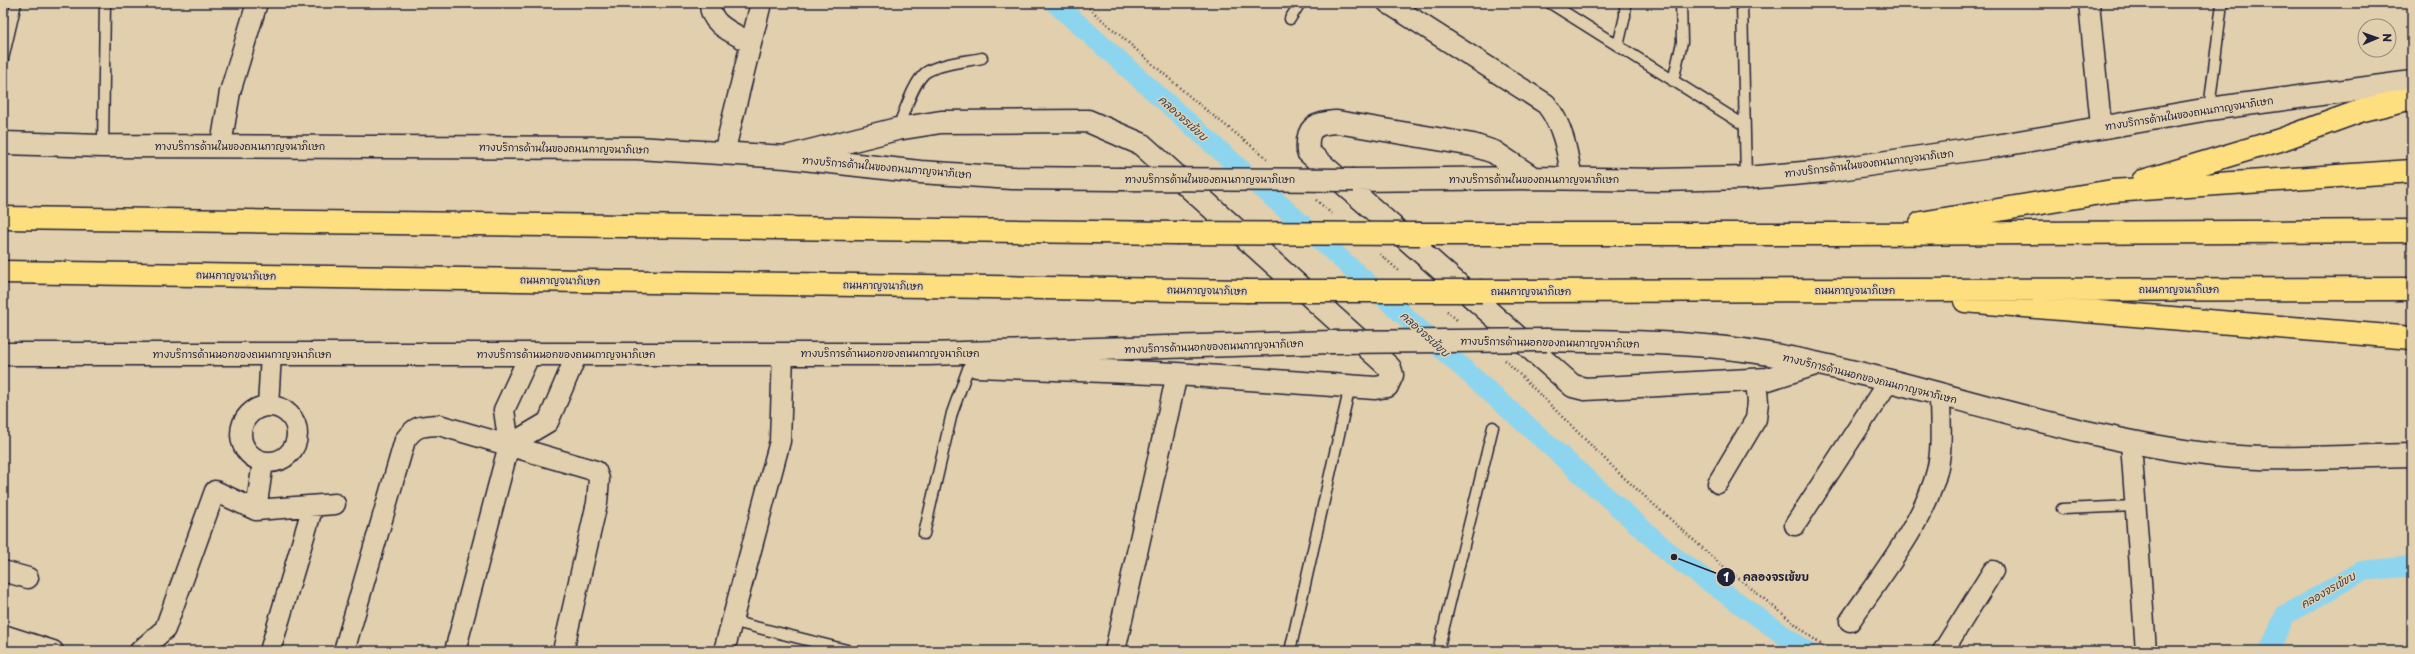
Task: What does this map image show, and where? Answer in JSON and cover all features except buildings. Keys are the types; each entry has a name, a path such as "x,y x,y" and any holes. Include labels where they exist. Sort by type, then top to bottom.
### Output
{"highway":[{"path":"2112,191 2280,140 2363,110 2412,98"},
{"path":"1853,234 2112,191 2412,171"},
{"path":"3,218 1175,234 1853,234 2412,231"},
{"name":"ถนนกาญจนาภิเษก","path":"3,272 1246,291 2412,289"},
{"path":"1926,290 1986,304 2074,309 2412,338"}],"main road":[{"name":"ทางบริการด้านในของถนนกาญจนาภิเษก","path":"3,143 103,146 546,146 786,157 920,172 1012,178 1354,180 1533,178 1659,180 1746,178 1826,171 1916,159 2101,126 2209,109 2412,82"},
{"path":"786,157 897,129 941,122 1088,122 1141,144 1390,368 1392,375 1387,386 1375,388 1177,374 969,366 949,362 928,354"},
{"path":"1533,178 1494,152 1473,145 1337,122 1316,125 1310,132 1307,141 1308,152 1573,386 1585,389 1756,380 1788,374 1815,364"},
{"name":"ทางบริการด้านนอกของถนนกาญจนาภิเษก","path":"3,354 928,354 1332,342 1547,340 1661,343 1761,352 1815,364 2131,443 2216,455 2280,458 2412,454"}],"street":[{"path":"222,145 230,92 257,3"},
{"path":"710,3 710,12 714,21 751,43"},
{"path":"724,153 761,3"},
{"path":"1388,3 1546,104 1557,118 1563,132 1572,178"},
{"path":"2089,3 2101,126"},
{"path":"268,406 271,354"},
{"path":"455,651 509,445 504,410 530,354"},
{"path":"509,445 548,422 577,354"},
{"path":"724,651 780,441 783,354"},
{"path":"1115,651 1177,374"},
{"path":"1718,483 1756,419 1758,402 1756,380"},
{"path":"1795,525 1888,382"},
{"path":"1850,621 1904,540 1927,499 1937,471 1940,441 1940,395"},
{"path":"268,406 282,410 289,415 297,431 296,441 286,456 278,461 263,462 251,456 245,449 241,431 248,415 255,409 268,406"},
{"path":"344,651 405,440 413,430 422,426 439,425 596,471 599,478 597,503 563,651"},
{"path":"2131,443 2146,651"},
{"path":"256,510 263,462"},
{"path":"140,651 165,629 215,491 256,510 335,504"},
{"path":"270,651 313,506"},
{"path":"3,571 28,578"},
{"path":"1943,651 1993,571"},
{"path":"3,635 52,651"}],"lane":[{"path":"3,59 16,3"},
{"path":"103,146 105,3"},
{"path":"1290,19 1300,3"},
{"path":"1550,3 1564,7 1618,46 1744,125"},
{"path":"1618,46 1625,16 1625,3"},
{"path":"1673,81 1682,42 1681,3"},
{"path":"1742,3 1746,178"},
{"path":"2209,109 2222,3"},
{"path":"897,129 916,86 925,73 938,68 982,58"},
{"path":"924,534 952,413 969,366"},
{"path":"1290,651 1350,386"},
{"path":"1438,651 1493,427"},
{"path":"2062,509 2135,506"},
{"path":"731,621 846,650"}],"waterway":[{"name":"คลองจรเข้ขบ","path":"1055,3 1674,557 1806,651"},
{"name":"คลองจรเข้ขบ","path":"2269,651 2285,615 2362,571 2412,566"}],"place":[{"name":"คลองจรเข้ขบ","path":"1674,557"}]}
